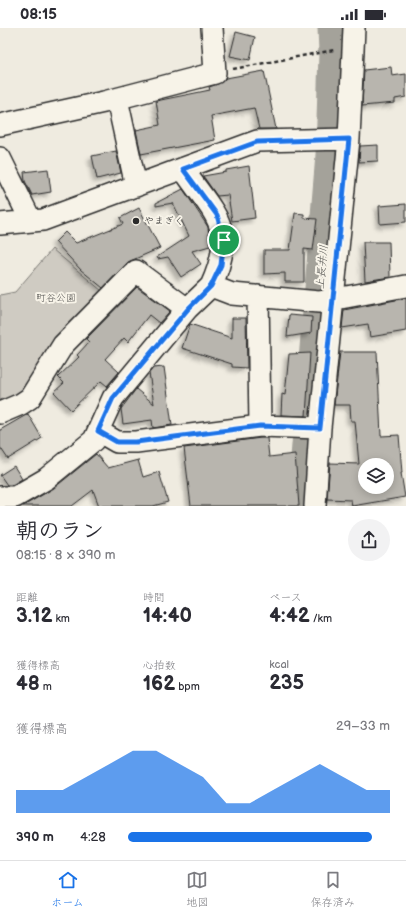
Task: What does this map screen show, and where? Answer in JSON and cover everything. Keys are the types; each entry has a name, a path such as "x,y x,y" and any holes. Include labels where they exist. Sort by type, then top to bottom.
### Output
{"street":[{"path":"0,125 117,99 215,73 212,28"},
{"path":"315,506 320,428 349,139 353,37"},
{"path":"117,99 136,186"},
{"path":"0,224 43,220 257,142 349,139"},
{"path":"0,158 31,221"},
{"path":"0,497 16,496 46,479 94,440 113,398 188,309 211,286 221,265 224,240 217,215 183,169"},
{"path":"0,413 21,404 30,398 63,345 136,271 188,309"},
{"path":"211,286 232,294 319,302 333,301 406,286"},
{"path":"258,296 260,426"},
{"path":"98,431 117,442 136,442 260,426 320,428"}],"path":[{"path":"215,73 353,37"}],"green space":[{"name":"町谷公園","path":"52,249 108,296 21,400 0,408 0,295 15,292"}],"building":[{"path":"236,32 255,37 250,60 230,56"},
{"path":"391,67 392,76 406,74 406,97 395,99 395,103 362,106 364,70"},
{"path":"264,71 276,129 259,129 254,108 211,116 215,140 141,154 136,130 160,125 156,101 210,90 209,87 218,84 226,78"},
{"path":"378,145 378,161 359,162 360,146"},
{"path":"116,151 121,173 97,179 92,156"},
{"path":"249,166 255,218 232,221 228,195 217,196 203,176"},
{"path":"48,169 51,192 32,195 25,181 24,172"},
{"path":"183,189 208,227 210,246 192,251 201,264 181,277 168,257 158,259 157,257 189,236 173,203 156,206 156,203"},
{"path":"406,204 406,222 380,224 379,206"},
{"path":"139,208 160,248 128,262 103,288 81,270 55,242 65,232 76,243 123,224 120,218"},
{"path":"295,213 304,214 304,218 317,219 313,250 304,249 304,282 285,282 285,273 264,274 264,250 290,250"},
{"path":"363,242 389,242 390,277 365,281"},
{"path":"137,287 170,311 159,323 149,315 128,342 124,338 105,359 119,372 107,386 101,381 71,410 54,392 64,383 58,377 79,357 77,355 89,342 86,339"},
{"path":"406,298 406,331 370,337 368,324 342,328 344,310"},
{"path":"289,315 312,317 311,333 287,337"},
{"path":"232,318 246,318 247,368 232,367 232,364 182,348 190,324 232,338"},
{"path":"340,352 377,352 381,436 399,435 401,473 405,497 352,506 351,500 327,499 330,463 358,464 358,494 394,494 394,458 358,458 355,421 351,421 350,405 334,405"},
{"path":"310,353 306,416 281,415 282,394 285,395 289,354"},
{"path":"164,367 172,425 153,428 152,420 123,424 121,409 136,389 154,404 149,373 153,368"},
{"path":"28,414 42,438 8,459 0,447 0,430"},
{"path":"267,438 269,457 295,454 299,506 191,506 184,448"},
{"path":"96,454 108,468 138,460 143,477 159,472 168,502 153,506 99,506 93,490 72,506 23,506 54,488"},
{"path":"14,466 22,479 12,485 7,485 0,475"}],"waterway":[{"name":"上長井川","path":"302,506 331,155 334,52 333,28"}],"place":[{"name":"やまぎく","path":"136,221"}],"route":[{"path":"349,139 320,428 260,426 136,442 117,442 98,431 113,398 188,309 211,286 221,265 224,240 217,215 183,169 257,142 349,139"}]}
